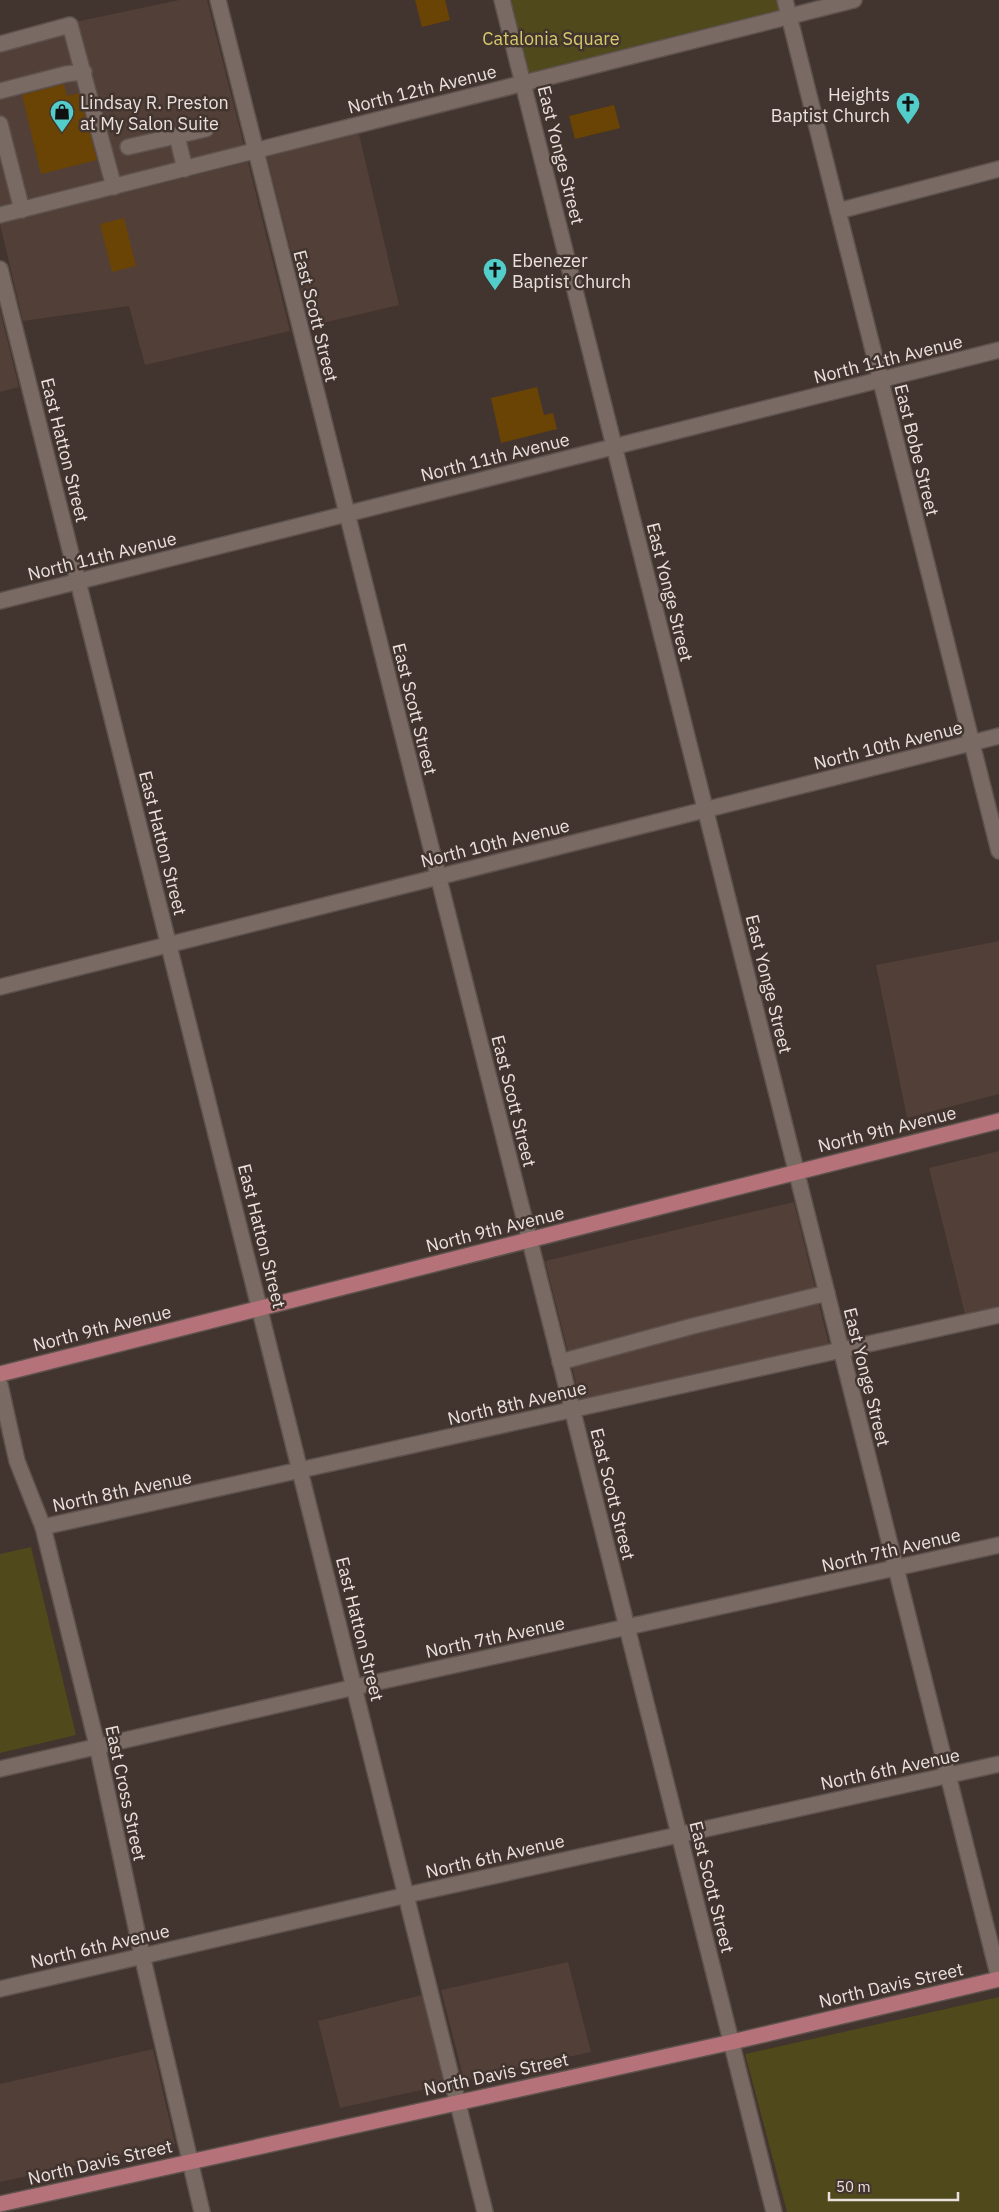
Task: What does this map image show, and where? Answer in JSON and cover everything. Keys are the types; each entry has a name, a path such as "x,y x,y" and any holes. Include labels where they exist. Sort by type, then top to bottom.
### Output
{"main road":[{"name":"North 9th Avenue","path":"0,1374 999,1121"},
{"name":"North Davis Street","path":"0,2204 732,2042 999,1978"}],"street":[{"name":"East Scott Street","path":"218,0 774,2212"},
{"name":"East Yonge Street","path":"502,0 999,1978"},
{"name":"East Bobe Street","path":"785,0 999,851"},
{"name":"North 12th Avenue","path":"0,215 854,0"},
{"path":"0,44 70,25 114,186"},
{"path":"0,91 66,74 84,72"},
{"path":"0,124 22,210"},
{"path":"128,147 206,129"},
{"path":"177,136 185,169"},
{"path":"838,211 999,169"},
{"name":"East Hatton Street","path":"0,269 459,2101 485,2212"},
{"name":"North 11th Avenue","path":"0,601 999,350"},
{"name":"North 10th Avenue","path":"0,987 999,736"},
{"path":"560,1362 693,1326 827,1293"},
{"name":"North 8th Avenue","path":"43,1527 999,1315"},
{"name":"East Cross Street","path":"0,1385 17,1461 43,1527 97,1745 142,1955 202,2212"},
{"name":"North 7th Avenue","path":"0,1768 355,1687 999,1545"},
{"name":"North 6th Avenue","path":"0,1989 407,1895 999,1764"}],"shaded area":[{"path":"179,0 207,0 244,145 0,206 0,38"},
{"path":"359,134 399,305 310,326 267,157"},
{"path":"248,162 290,331 145,365 129,306 23,321 0,224"},
{"path":"0,310 19,387 0,392"},
{"path":"999,941 999,1094 907,1118 876,965"},
{"path":"999,1151 999,1306 965,1314 929,1168"},
{"path":"794,1202 829,1345 580,1399 545,1261"},
{"path":"568,1962 591,2052 464,2080 441,1990"},
{"path":"422,1995 444,2085 340,2108 318,2021"},
{"path":"153,2049 175,2144 0,2182 0,2084"}],"green space":[{"name":"Catalonia Square","path":"502,0 785,0 789,16 523,83"},
{"path":"31,1547 76,1735 0,1753 0,1554"},
{"path":"999,1997 999,2212 787,2212 745,2054"}],"building":[{"path":"415,0 445,0 450,20 422,27"},
{"path":"64,84 67,96 79,93 97,160 41,174 22,95"},
{"path":"614,105 620,128 575,139 569,116"},
{"path":"124,218 136,266 112,272 100,224"},
{"path":"537,387 544,415 553,413 557,429 501,443 491,398"}],"place":[{"name":"Heights Baptist Church","path":"908,125"},
{"name":"Lindsay R. Preston at My Salon Suite","path":"62,133"},
{"name":"Ebenezer Baptist Church","path":"495,291"}]}
